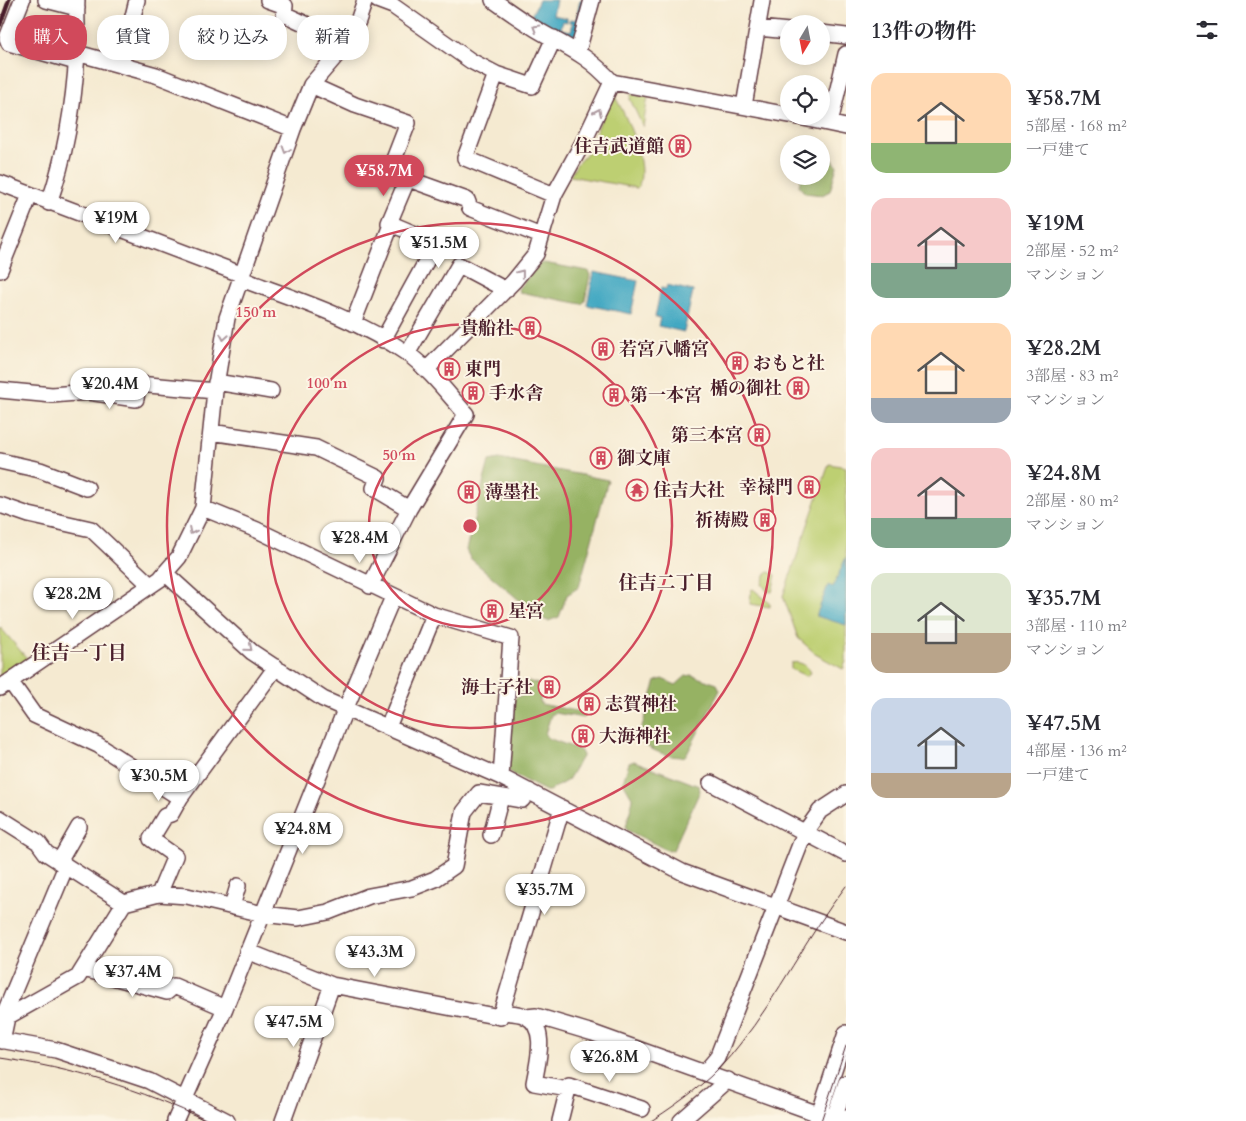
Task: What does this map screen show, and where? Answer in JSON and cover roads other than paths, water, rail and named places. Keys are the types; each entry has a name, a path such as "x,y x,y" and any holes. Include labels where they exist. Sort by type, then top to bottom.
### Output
{"street":[{"path":"16,15 22,0"},
{"path":"46,0 77,4"},
{"path":"121,65 137,0"},
{"path":"268,0 284,6 284,14 297,20"},
{"path":"360,15 365,0"},
{"path":"377,0 393,6 464,57 496,74 532,86 554,38"},
{"path":"494,0 578,51 596,65 612,82 780,113"},
{"path":"578,51 592,0"},
{"path":"744,106 758,28 760,0"},
{"path":"15,18 7,38 9,43 15,44"},
{"path":"758,28 780,29"},
{"path":"830,34 846,36"},
{"path":"846,54 830,123 846,126"},
{"path":"87,59 121,65 156,75 293,129"},
{"path":"50,203 62,166 70,126 77,60"},
{"path":"180,798 98,745 34,715 5,684 150,585 166,573 179,557 203,508 216,387 227,318 293,129 312,85 333,60"},
{"path":"496,74 465,158 554,195"},
{"path":"424,368 430,366 506,290 536,254 554,195 586,137 612,82"},
{"path":"312,85 355,105 408,123 389,172 467,200 470,208 541,236"},
{"path":"353,323 391,225 389,223 405,185 406,178"},
{"path":"0,183 329,310 407,354 424,368 466,414 409,509 370,586"},
{"path":"0,270 30,195"},
{"path":"383,340 433,249 434,242 391,225"},
{"path":"407,354 459,265 506,290"},
{"path":"0,390 52,395 88,392 136,399 138,384 271,391"},
{"path":"211,432 316,448 378,478 374,488 409,509"},
{"path":"0,461 40,470 87,488"},
{"path":"0,505 29,515 91,529 150,585"},
{"path":"203,508 256,530 434,615 511,638 501,777"},
{"path":"166,573 252,652 323,699 501,777 682,872 775,908 846,932"},
{"path":"175,1121 186,1101 225,1008 345,710 394,597"},
{"path":"388,727 434,615"},
{"path":"159,894 175,856 150,839 165,816 171,814 180,798 276,667"},
{"path":"711,783 846,854"},
{"path":"0,818 38,842 46,853 62,864 124,902 159,894 187,896 263,914 298,918 328,912 369,896 412,888 436,879 454,866 464,812 479,793 522,800 529,791"},
{"path":"705,1072 717,1058 805,832 820,811 846,794"},
{"path":"491,835 501,797"},
{"path":"247,951 332,985 500,1017 562,808"},
{"path":"79,827 62,864 3,1017 1,1040 56,1050 149,1081 227,1121"},
{"path":"232,906 238,886"},
{"path":"3,1017 46,997 78,976 124,902"},
{"path":"84,969 167,992 174,986 225,1008"},
{"path":"283,1121 332,985"},
{"path":"502,1012 526,1017 536,1016 594,1032 728,1080 818,1117 838,1118 846,1083"},
{"path":"526,1017 536,1029 540,1047 534,1083 568,1089 560,1121"},
{"path":"818,1117 846,1033"},
{"path":"681,1121 728,1080"},
{"path":"570,1085 642,1109"}],"water":[{"path":"539,0 556,0 553,15 567,18 567,22 563,21 561,29 571,31 573,23 570,22 571,19 576,20 580,0 586,0 576,41 573,42 529,20"},
{"path":"594,272 638,281 631,314 587,305"},
{"path":"667,285 693,291 684,332 658,326 660,318 655,317 661,288 666,289"},
{"path":"846,557 846,625 816,616 828,585 833,587"}],"tram line":[{"path":"651,1121 699,1087 731,1056 768,1006 818,925 846,886"},
{"path":"821,1121 846,1046"},
{"path":"0,1058 27,1062 106,1081 157,1099 207,1121"}],"railway":[{"path":"0,25 9,0"}],"place":[{"name":"住吉武道館","path":"680,146"},
{"name":"貴船社","path":"530,328"},
{"name":"若宮八幡宮","path":"603,349"},
{"name":"おもと社","path":"737,363"},
{"name":"東門","path":"449,369"},
{"name":"楯の御社","path":"798,388"},
{"name":"手水舎","path":"473,393"},
{"name":"第一本宮","path":"614,395"},
{"name":"第三本宮","path":"759,435"},
{"name":"御文庫","path":"601,458"},
{"name":"幸禄門","path":"809,487"},
{"name":"住吉大社","path":"637,490"},
{"name":"薄墨社","path":"469,492"},
{"name":"祈祷殿","path":"765,520"},
{"name":"星宮","path":"492,611"},
{"name":"海士子社","path":"549,687"},
{"name":"志賀神社","path":"589,704"},
{"name":"大海神社","path":"583,736"}],"district":[{"name":"住吉二丁目","path":"666,583"},
{"name":"住吉一丁目","path":"79,653"}]}
